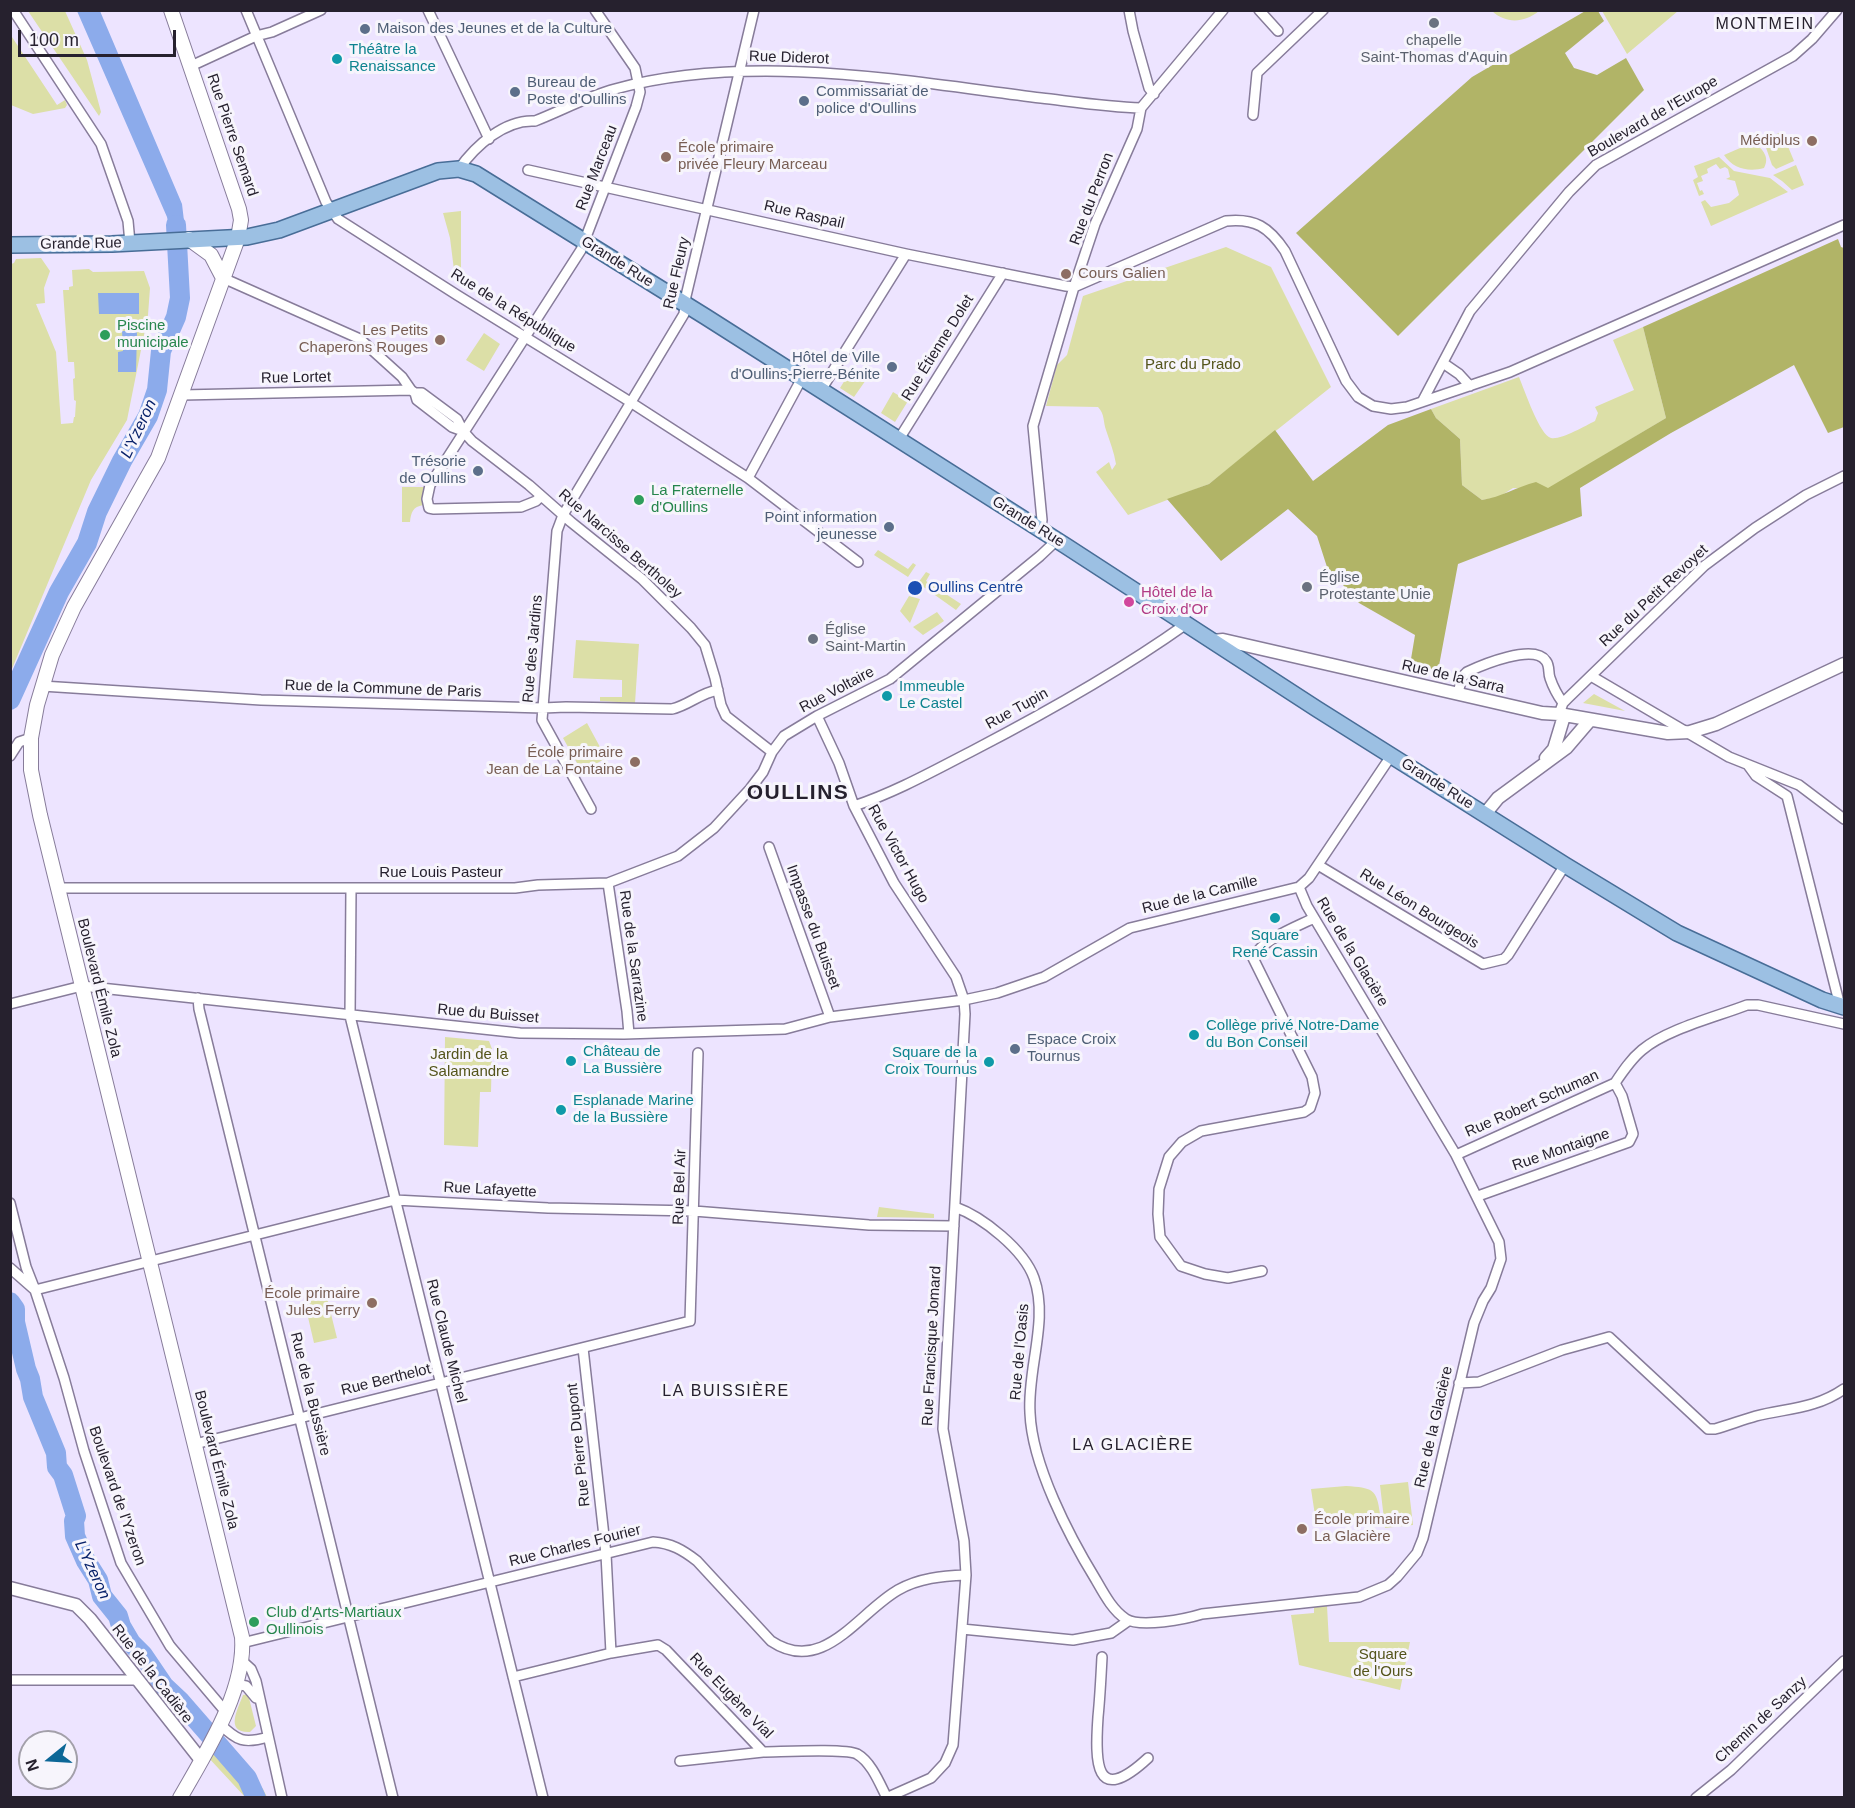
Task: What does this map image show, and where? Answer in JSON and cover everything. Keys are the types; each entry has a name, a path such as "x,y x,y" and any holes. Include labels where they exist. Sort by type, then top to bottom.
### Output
{"main road":[{"name":"Rue Pierre Semard","path":"171,10 239,209 241,220 237,238"},
{"name":"Grande Rue","path":"459,169 476,174 585,241 899,439 1392,756 1677,933 1842,1007"},
{"path":"223,278 211,246 237,238 268,233 438,171 459,169"},
{"name":"Boulevard Émile Zola","path":"180,1797 221,1722 235,1684 241,1660 242,1643 58,888 31,770 31,738 42,686 52,654 74,607 158,458 237,238"},
{"name":"Grande Rue","path":"10,245 189,240 211,246"}],"street":[{"path":"13,10 101,144 128,220 130,243"},
{"name":"Rue de la République","path":"246,10 312,171 331,210 343,223 748,478 858,562"},
{"path":"191,66 256,36 273,32 321,10"},
{"path":"428,10 489,139"},
{"path":"595,10 635,68 639,84"},
{"name":"Rue Fleury","path":"563,515 684,314 754,10"},
{"path":"1129,10 1132,31 1149,88 1154,94"},
{"name":"Rue du Perron","path":"1040,530 1042,520 1033,426 1074,286 1089,265 1095,224 1137,129 1141,108 1223,10"},
{"path":"1259,10 1283,36"},
{"path":"1253,115 1257,73 1283,36 1323,10"},
{"name":"Boulevard de l'Europe","path":"1422,402 1470,310 1569,192 1596,165 1793,56 1812,39 1837,10"},
{"name":"Rue Diderot","path":"459,169 467,157 492,135 524,121 535,121 613,89 718,72 844,75 1141,108"},
{"name":"Rue Marceau","path":"541,496 536,501 521,507 434,509 429,508 427,499 430,485 463,431 526,337 585,241 636,107 640,92 639,84"},
{"name":"Rue Raspail","path":"528,170 906,254 1074,286"},
{"path":"1074,286 1226,221 1243,219 1252,221 1274,236 1285,251 1346,381 1358,397 1368,404 1385,409 1397,409 1510,372 1845,225"},
{"path":"821,390 906,254"},
{"path":"1089,265 1108,272"},
{"name":"Rue Étienne Dolet","path":"899,439 1003,273"},
{"name":"Rue Narcisse Bertholey","path":"223,278 360,339 402,377 417,400 452,427 463,431 642,579 705,645 726,716 772,752"},
{"path":"1443,363 1459,374 1470,386"},
{"path":"748,478 801,378"},
{"name":"Rue Lortet","path":"182,395 413,392"},
{"name":"Rue du Petit Revoyet","path":"1562,711 1591,676 1704,566 1755,528 1806,495 1845,476"},
{"name":"Rue des Jardins","path":"563,515 557,531 542,720 591,809"},
{"name":"Rue Voltaire","path":"772,752 784,736 817,716 890,679 1057,540"},
{"name":"Rue Tupin","path":"854,806 879,798 1017,728 1104,677 1186,624"},
{"name":"Rue de la Sarra","path":"1212,641 1223,640 1542,713 1562,711 1590,720 1668,733 1690,732 1716,724 1845,664"},
{"path":"1458,693 1462,677 1467,672 1512,655 1532,654 1544,658 1562,711 1554,749 1540,766"},
{"path":"1591,676 1730,757 1799,785 1845,819"},
{"name":"Rue de la Commune de Paris","path":"42,686 261,700 672,710 685,706 705,692 718,690"},
{"name":"Rue Victor Hugo","path":"817,716 839,763 854,806 894,883 956,977 964,1000"},
{"path":"1485,814 1498,798 1566,748 1590,720"},
{"path":"10,756 19,742 31,738"},
{"name":"Rue Louis Pasteur","path":"58,888 207,887 244,890 515,888 608,883 678,856 708,833 763,772 772,752"},
{"path":"1299,886 1318,865 1392,756"},
{"path":"1748,765 1756,776 1788,796 1842,1007"},
{"name":"Impasse du Buisset","path":"769,847 830,1017"},
{"name":"Rue Léon Bourgeois","path":"1318,865 1483,964 1504,959 1508,955 1565,865"},
{"name":"Rue de la Sarrazine","path":"608,883 629,1034"},
{"name":"Rue de la Camille","path":"964,1000 997,993 1044,977 1130,928 1299,886"},
{"name":"Rue de la Glacière","path":"962,1629 1073,1640 1112,1633 1128,1621 1143,1623 1202,1614 1359,1598 1388,1585 1412,1561 1424,1538 1474,1323 1501,1259 1499,1242 1456,1155 1303,900 1299,886"},
{"name":"Rue Claude Michel","path":"351,889 350,1016 543,1797"},
{"path":"1262,1271 1228,1278 1205,1274 1181,1266 1160,1237 1159,1189 1169,1156 1182,1142 1201,1131 1304,1112 1314,1102 1315,1094 1311,1077 1253,958 1256,951 1264,944 1315,920"},
{"name":"Rue du Buisset","path":"10,1004 82,986 520,1034 629,1034 785,1029 830,1017 964,1000"},
{"name":"Rue de la Bussière","path":"198,998 393,1797"},
{"name":"Rue Francisque Jomard","path":"886,1797 931,1778 945,1763 953,1744 966,1575 964,1541 942,1429 964,1060 964,1000"},
{"name":"Rue Robert Schuman","path":"1456,1155 1615,1083 1630,1062 1642,1050 1661,1037 1747,1005 1758,1005 1845,1024"},
{"name":"Rue Bel Air","path":"690,1321 698,1053"},
{"name":"Rue Montaigne","path":"1478,1196 1629,1142 1633,1134 1622,1096 1615,1083"},
{"name":"Rue Lafayette","path":"35,1290 395,1200 548,1208 694,1211 869,1225 954,1226"},
{"path":"10,1203 35,1290"},
{"name":"Rue de l'Oasis","path":"955,1207 982,1221 1022,1256 1034,1277 1040,1301 1031,1373 1030,1414 1036,1452 1073,1542 1110,1603 1128,1621"},
{"name":"Boulevard de l'Yzeron","path":"14,1270 24,1271 27,1267"},
{"name":"Boulevard de l'Yzeron","path":"14,1270 35,1290 121,1563 170,1646 221,1722 237,1739 255,1740 268,1737"},
{"name":"Rue Berthelot","path":"195,1444 300,1416 690,1321"},
{"path":"1459,1383 1479,1382 1562,1350 1609,1337 1708,1429 1715,1429 1756,1416 1802,1408 1818,1403 1845,1389"},
{"name":"Rue Pierre Dupont","path":"583,1348 606,1554 611,1653"},
{"name":"Rue Charles Fourier","path":"242,1643 653,1542 673,1545 686,1552 771,1641 785,1649 803,1653 832,1642 900,1589 935,1577 966,1575"},
{"name":"Rue de la Cadière","path":"10,1588 76,1605 203,1756"},
{"name":"Rue Eugène Vial","path":"611,1653 658,1645 666,1650 763,1752 835,1751 856,1754 872,1770 886,1797"},
{"path":"513,1677 611,1653"},
{"path":"1102,1657 1096,1744 1098,1770 1103,1778 1113,1781 1122,1779 1135,1771 1148,1758"},
{"path":"241,1660 254,1675 282,1797"},
{"name":"Chemin de Sanzy","path":"1696,1797 1731,1770 1845,1661"},
{"path":"10,1680 137,1680"},
{"path":"235,1684 251,1689 259,1702"},
{"path":"680,1761 763,1752"}],"green space":[{"path":"1587,10 1598,11 1604,21 1565,53 1574,68 1597,75 1626,58 1644,90 1398,336 1296,233 1472,77"},
{"path":"28,11 65,11 87,60 101,112 99,116"},
{"path":"1492,11 1539,11 1521,20 1509,20"},
{"path":"1602,11 1678,11 1627,54"},
{"path":"10,34 57,105 65,100 67,105 65,108 33,114 11,105"},
{"path":"1782,132 1794,161 1776,169 1772,165 1763,139"},
{"path":"1754,142 1766,157 1764,168 1753,170 1742,168 1732,164 1724,155"},
{"path":"1719,157 1734,171 1770,178 1788,192 1711,226 1701,202 1705,200 1711,207 1729,203 1739,195 1735,181 1726,179 1730,177 1728,169 1725,167 1720,169 1716,164 1707,169 1708,173 1701,176 1703,181 1697,183 1704,194 1699,196 1693,180 1698,177 1694,166"},
{"path":"1796,165 1804,185 1792,190 1773,175"},
{"path":"461,211 461,270 455,278 450,238 443,213"},
{"path":"1838,239 1841,247 1844,248 1844,427 1828,433 1794,365 1671,433 1580,488 1582,516 1458,564 1438,671 1410,665 1415,635 1359,603 1327,567 1317,536 1288,509 1221,561 1167,499 1209,484 1275,430 1313,481 1388,425 1431,409 1436,418 1460,439 1462,485 1482,500 1536,482 1548,488 1666,418 1643,327"},
{"name":"Parc du Prado","path":"1226,247 1271,267 1331,387 1209,484 1128,515 1096,472 1109,462 1112,470 1116,464 1103,415 1098,407 1046,406 1057,365 1067,355 1083,296"},
{"path":"41,258 50,271 44,288 45,303 36,304 56,352 61,424 73,423 75,417 74,362 68,362 63,290 69,290 69,287 73,286 72,270 144,271 150,288 148,315 127,420 91,480 11,671 11,264 16,259"},
{"path":"1643,327 1666,418 1548,489 1513,488 1499,497 1482,500 1462,485 1460,439 1436,418 1431,409 1519,377 1542,429 1551,438 1567,435 1595,421 1598,413 1595,407 1634,390 1613,340"},
{"path":"484,333 500,344 484,371 466,360"},
{"path":"853,367 868,377 854,397 840,388"},
{"path":"893,392 908,401 895,422 881,413"},
{"path":"402,487 424,487 423,505 413,511 410,522 402,522"},
{"path":"878,550 908,569 913,563 916,565 908,577 874,555"},
{"path":"926,572 930,574 926,581 961,604 956,610 918,583"},
{"path":"909,596 920,599 910,623 900,611"},
{"path":"937,612 944,621 923,635 913,627"},
{"path":"576,640 639,644 635,703 600,701 600,697 622,697 622,680 573,678"},
{"path":"1594,694 1625,711 1583,703"},
{"path":"587,723 606,758 582,772 563,738"},
{"name":"Jardin de la Salamandre","path":"445,1037 489,1041 492,1049 491,1092 480,1092 478,1147 444,1145"},
{"path":"879,1207 934,1214 934,1218 877,1217"},
{"path":"326,1294 337,1338 314,1343 304,1300"},
{"path":"1408,1482 1413,1525 1385,1528 1380,1485"},
{"path":"1346,1486 1372,1491 1377,1499 1380,1514 1316,1522 1311,1489"},
{"name":"Square de l'Ours","path":"1327,1606 1329,1642 1410,1642 1400,1690 1299,1665 1291,1615 1314,1613 1314,1607"},
{"path":"248,1694 256,1726 250,1732 237,1729 235,1724 236,1713 243,1695"},
{"path":"218,1732 267,1797 245,1797 206,1755"}],"water":[{"path":"77,11 100,11 182,204 184,250 174,251 167,217"},
{"path":"98,293 139,293 139,314 99,314"},
{"path":"122,331 137,331 136,372 118,372 118,352 123,351"}],"waterway":[{"name":"L'Yzeron","path":"10,700 59,592 87,543 97,512 122,461 148,416 157,390 161,351 176,317 180,298 176,225"},
{"name":"L'Yzeron","path":"10,1302 15,1309 15,1322 33,1397 56,1453 57,1467 63,1475 76,1516 75,1536 86,1561 98,1580 102,1596 118,1616 131,1643 143,1655 164,1686 180,1701 247,1778 256,1798"}],"place":[{"name":"chapelle Saint-Thomas d'Aquin","path":"1434,23"},
{"name":"Maison des Jeunes et de la Culture","path":"365,29"},
{"name":"Théâtre la Renaissance","path":"337,59"},
{"name":"Bureau de Poste d'Oullins","path":"515,92"},
{"name":"Commissariat de police d'Oullins","path":"804,101"},
{"name":"Médiplus","path":"1812,141"},
{"name":"École primaire privée Fleury Marceau","path":"666,157"},
{"name":"Cours Galien","path":"1066,274"},
{"name":"Piscine municipale","path":"105,335"},
{"name":"Les Petits Chaperons Rouges","path":"440,340"},
{"name":"Hôtel de Ville d'Oullins-Pierre-Bénite","path":"892,367"},
{"name":"Trésorie de Oullins","path":"478,471"},
{"name":"La Fraternelle d'Oullins","path":"639,500"},
{"name":"Point information jeunesse","path":"889,527"},
{"name":"Église Protestante Unie","path":"1307,587"},
{"name":"Oullins Centre","path":"915,588"},
{"name":"Hôtel de la Croix d'Or","path":"1129,602"},
{"name":"Église Saint-Martin","path":"813,639"},
{"name":"Immeuble Le Castel","path":"887,696"},
{"name":"École primaire Jean de La Fontaine","path":"635,762"},
{"name":"Square René Cassin","path":"1275,918"},
{"name":"Collège privé Notre-Dame du Bon Conseil","path":"1194,1035"},
{"name":"Espace Croix Tournus","path":"1015,1049"},
{"name":"Château de La Bussière","path":"571,1061"},
{"name":"Square de la Croix Tournus","path":"989,1062"},
{"name":"Esplanade Marine de la Bussière","path":"561,1110"},
{"name":"École primaire Jules Ferry","path":"372,1303"},
{"name":"École primaire La Glacière","path":"1302,1529"},
{"name":"Club d'Arts-Martiaux Oullinois","path":"254,1622"}],"district":[{"name":"MONTMEIN","path":"1765,25"},
{"name":"OULLINS","path":"798,793"},
{"name":"LA BUISSIÈRE","path":"726,1392"},
{"name":"LA GLACIÈRE","path":"1133,1446"}]}
